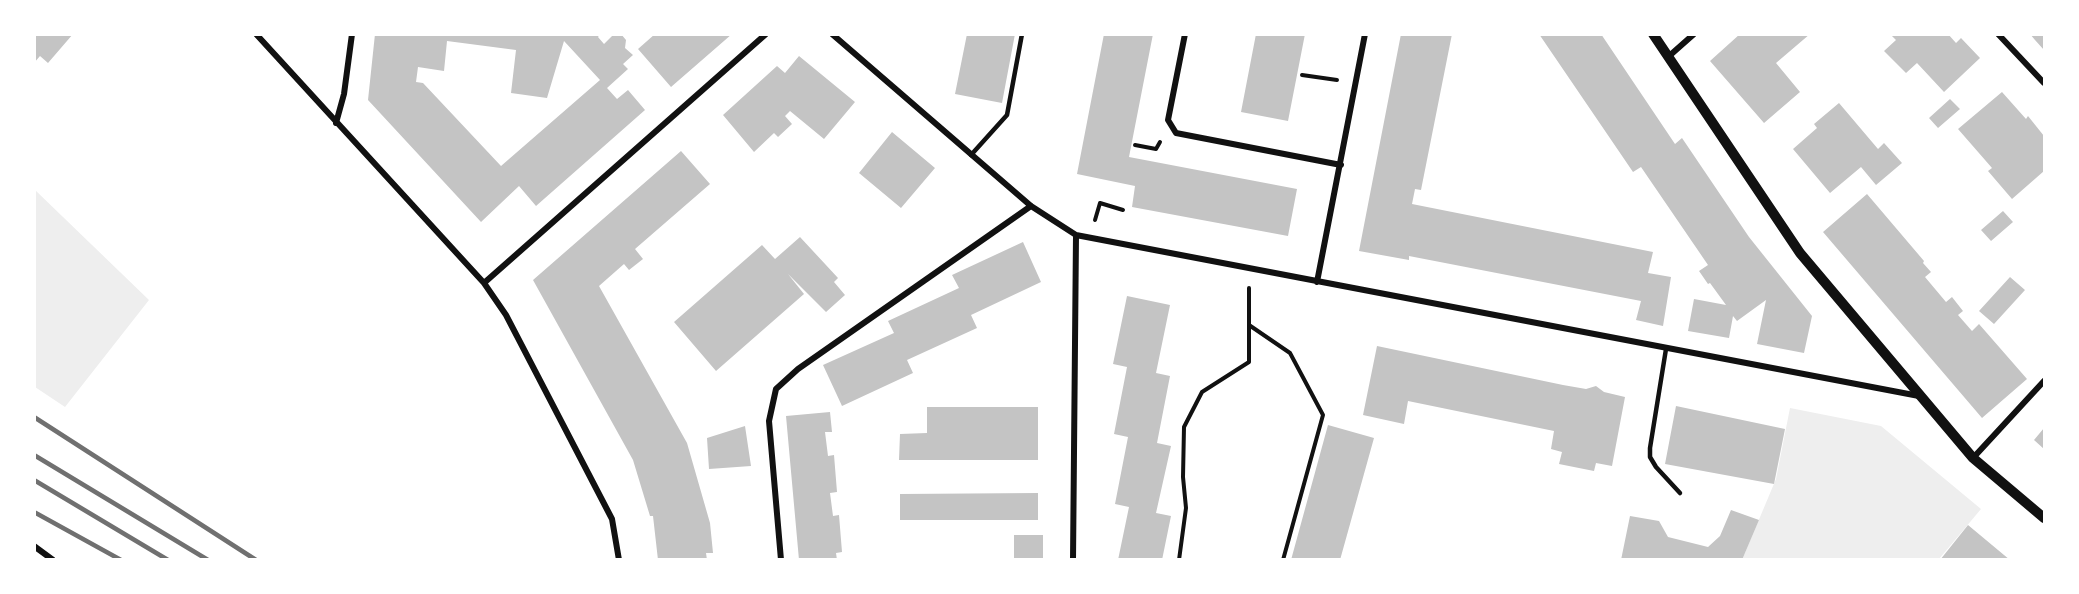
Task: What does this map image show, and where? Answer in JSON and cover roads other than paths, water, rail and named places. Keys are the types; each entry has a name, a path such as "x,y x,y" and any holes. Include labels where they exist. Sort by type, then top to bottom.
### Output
{"street":[{"path":"256,34 484,283 506,315 612,519 619,560"},
{"path":"336,123 344,94 352,34"},
{"path":"484,283 766,34"},
{"path":"832,34 1031,206 1076,235 1919,396"},
{"path":"1185,34 1168,120 1176,133 1341,165"},
{"path":"1317,282 1365,34"},
{"path":"1653,34 1800,253 1973,458 2044,518"},
{"path":"1668,57 1694,34"},
{"path":"1998,34 2044,83"},
{"path":"781,560 769,421 776,389 798,369 1031,206"},
{"path":"1073,560 1076,235"},
{"path":"1973,458 2044,381"},
{"path":"34,546 53,560"}],"lane":[{"path":"971,155 1007,116 1022,34"},
{"path":"1666,349 1650,457 1680,493"}],"railway":[{"path":"34,417 256,560"},
{"path":"34,455 208,560"},
{"path":"34,480 168,560"},
{"path":"34,512 121,560"}]}
